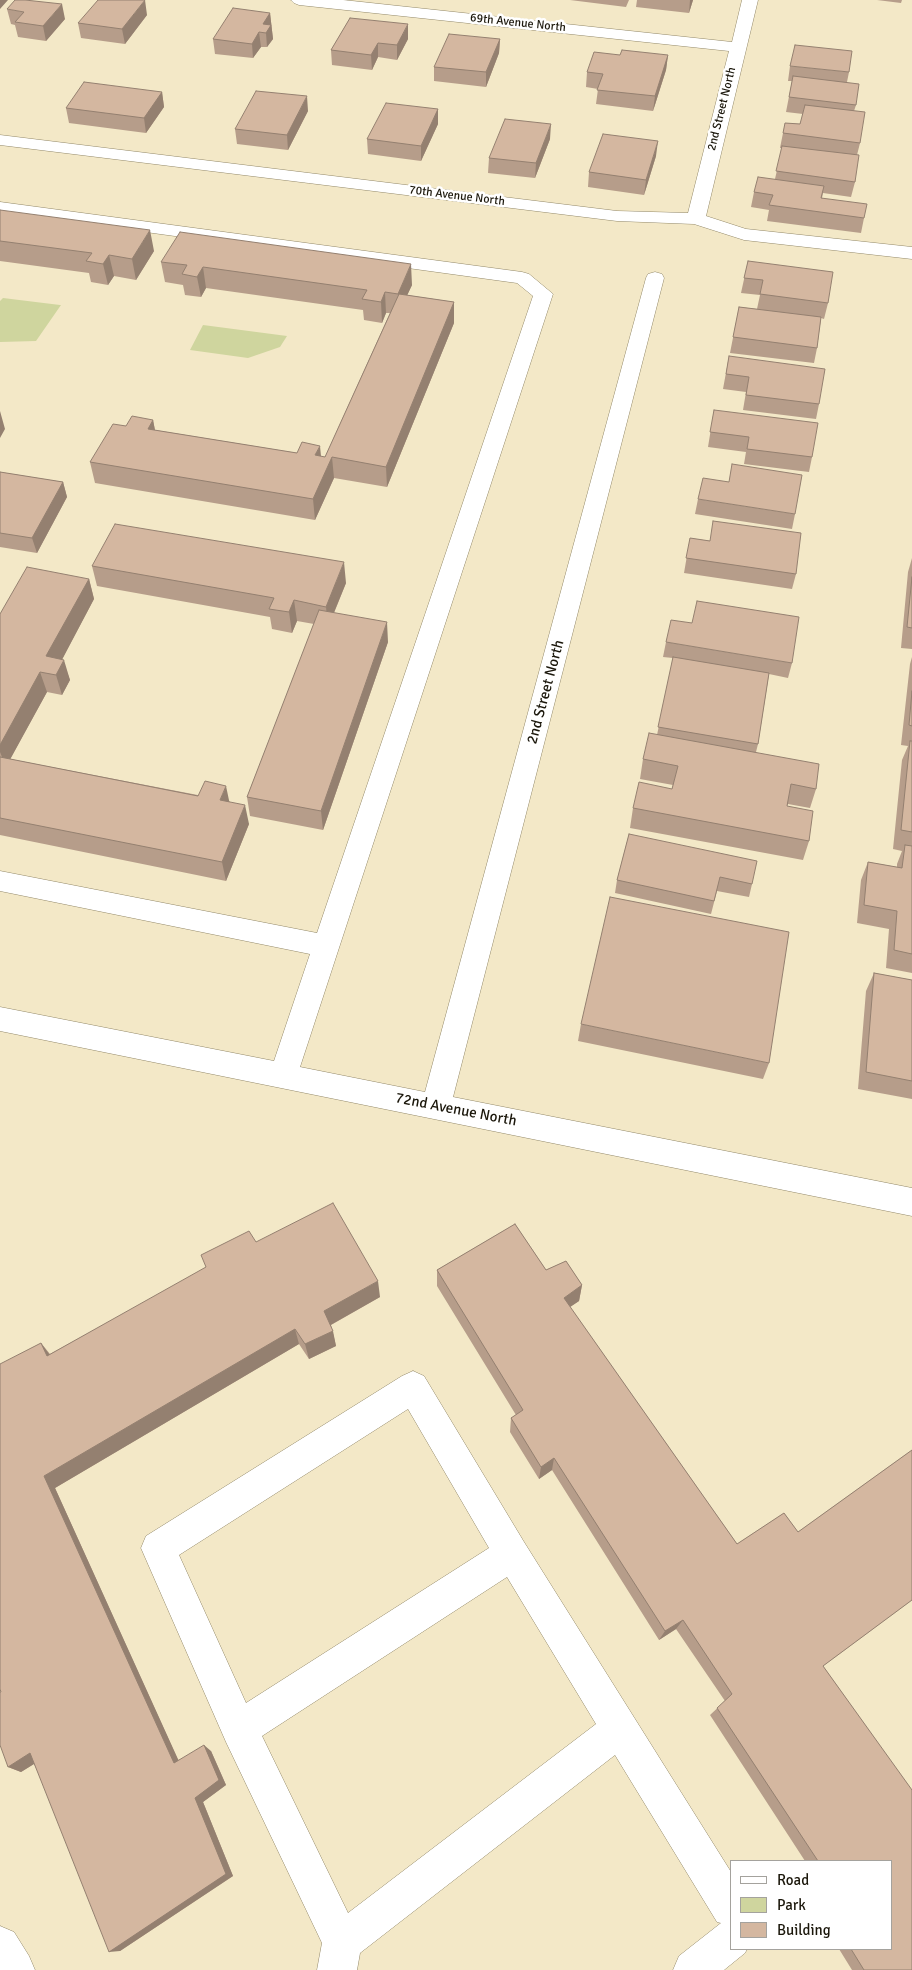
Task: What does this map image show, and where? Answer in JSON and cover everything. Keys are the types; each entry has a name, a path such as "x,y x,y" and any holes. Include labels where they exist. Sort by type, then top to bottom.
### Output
{"street":[{"name":"69th Avenue North","path":"299,0 737,47"},
{"name":"2nd Street North","path":"696,219 750,0"},
{"name":"70th Avenue North","path":"0,140 617,216 696,219 744,234 912,253"},
{"path":"0,207 522,278 543,294 283,1076"},
{"name":"2nd Street North","path":"436,1106 655,278"},
{"path":"0,881 326,946"},
{"name":"72nd Avenue North","path":"0,1019 912,1202"},
{"path":"621,1728 339,1956 158,1548 413,1387 512,1554 621,1728 730,1906"},
{"path":"238,1730 512,1554"},
{"path":"693,1970 730,1940"},
{"path":"0,1946 15,1970"}],"green space":[{"path":"3,298 61,305 36,341 0,342 0,301"},
{"path":"203,325 287,336 280,347 248,358 190,350"}],"building":[{"path":"15,0 62,4 43,26 15,22 24,12 7,9"},
{"path":"98,0 145,0 122,29 78,23"},
{"path":"233,8 270,13 263,24 271,25 266,33 259,32 252,44 213,39"},
{"path":"350,18 408,24 397,45 378,43 371,55 331,50"},
{"path":"449,34 500,39 486,72 434,67"},
{"path":"795,45 852,51 849,72 790,66"},
{"path":"622,50 668,55 655,96 597,90 603,74 587,72 594,52 620,55"},
{"path":"793,76 859,84 856,105 789,97"},
{"path":"84,82 162,92 144,118 66,108"},
{"path":"256,91 307,96 287,135 235,129"},
{"path":"386,103 438,109 421,146 367,139"},
{"path":"805,105 865,112 860,143 783,133 785,123 800,124"},
{"path":"505,119 551,124 536,163 489,158"},
{"path":"603,134 658,141 646,180 589,172"},
{"path":"782,146 859,155 855,182 776,171"},
{"path":"758,177 824,186 821,198 867,204 864,218 769,205 773,195 754,192"},
{"path":"0,210 150,230 132,259 109,255 103,264 86,261 92,253 0,241"},
{"path":"180,232 411,264 398,294 385,292 381,302 362,299 367,290 203,267 197,277 182,274 187,265 161,262"},
{"path":"748,261 833,272 828,303 760,294 763,280 744,278"},
{"path":"399,294 454,302 386,467 332,457 313,499 90,462 113,424 126,426 132,416 153,420 148,429 297,453 302,442 320,446 315,455 325,457"},
{"path":"739,307 821,317 817,348 733,337"},
{"path":"729,356 825,369 819,404 746,395 749,377 726,374"},
{"path":"714,410 818,423 812,457 747,449 749,437 710,432"},
{"path":"732,464 802,475 795,514 698,499 703,478 729,482"},
{"path":"0,472 63,482 32,538 0,533"},
{"path":"713,521 801,533 796,574 686,558 690,538 710,541"},
{"path":"115,524 344,562 326,607 294,600 289,612 269,609 274,598 92,566"},
{"path":"27,567 89,579 46,656 64,660 56,675 40,672 0,745 0,614"},
{"path":"912,577 912,628 907,627"},
{"path":"697,601 799,617 792,663 666,642 671,620 692,623"},
{"path":"319,610 387,622 321,811 247,797"},
{"path":"673,657 769,673 758,744 658,727"},
{"path":"912,691 912,726 909,725"},
{"path":"649,733 819,764 816,789 791,784 787,806 813,811 809,841 633,808 639,782 672,789 678,766 643,759"},
{"path":"910,741 912,741 912,832 901,830"},
{"path":"0,757 198,796 205,781 226,786 220,800 245,805 222,862 0,818"},
{"path":"629,834 757,861 752,884 720,877 714,901 617,880"},
{"path":"905,845 912,846 912,954 894,950 897,911 864,905 868,862 902,868"},
{"path":"610,897 789,932 769,1063 581,1024"},
{"path":"874,973 912,980 912,1081 866,1072"},
{"path":"333,1203 378,1281 324,1311 333,1331 305,1344 295,1329 44,1476 174,1763 204,1745 219,1780 195,1798 226,1874 109,1952 30,1753 8,1767 0,1745 0,1364 41,1343 47,1356 206,1267 201,1255 249,1231 256,1242"},
{"path":"515,1224 546,1270 566,1261 582,1285 564,1298 737,1544 784,1513 798,1532 912,1450 912,1600 823,1666 912,1790 912,1970 864,1970 852,1950 892,1950 892,1860 817,1860 717,1708 732,1694 683,1620 665,1631 554,1458 541,1467 511,1418 523,1410 437,1270"}]}
